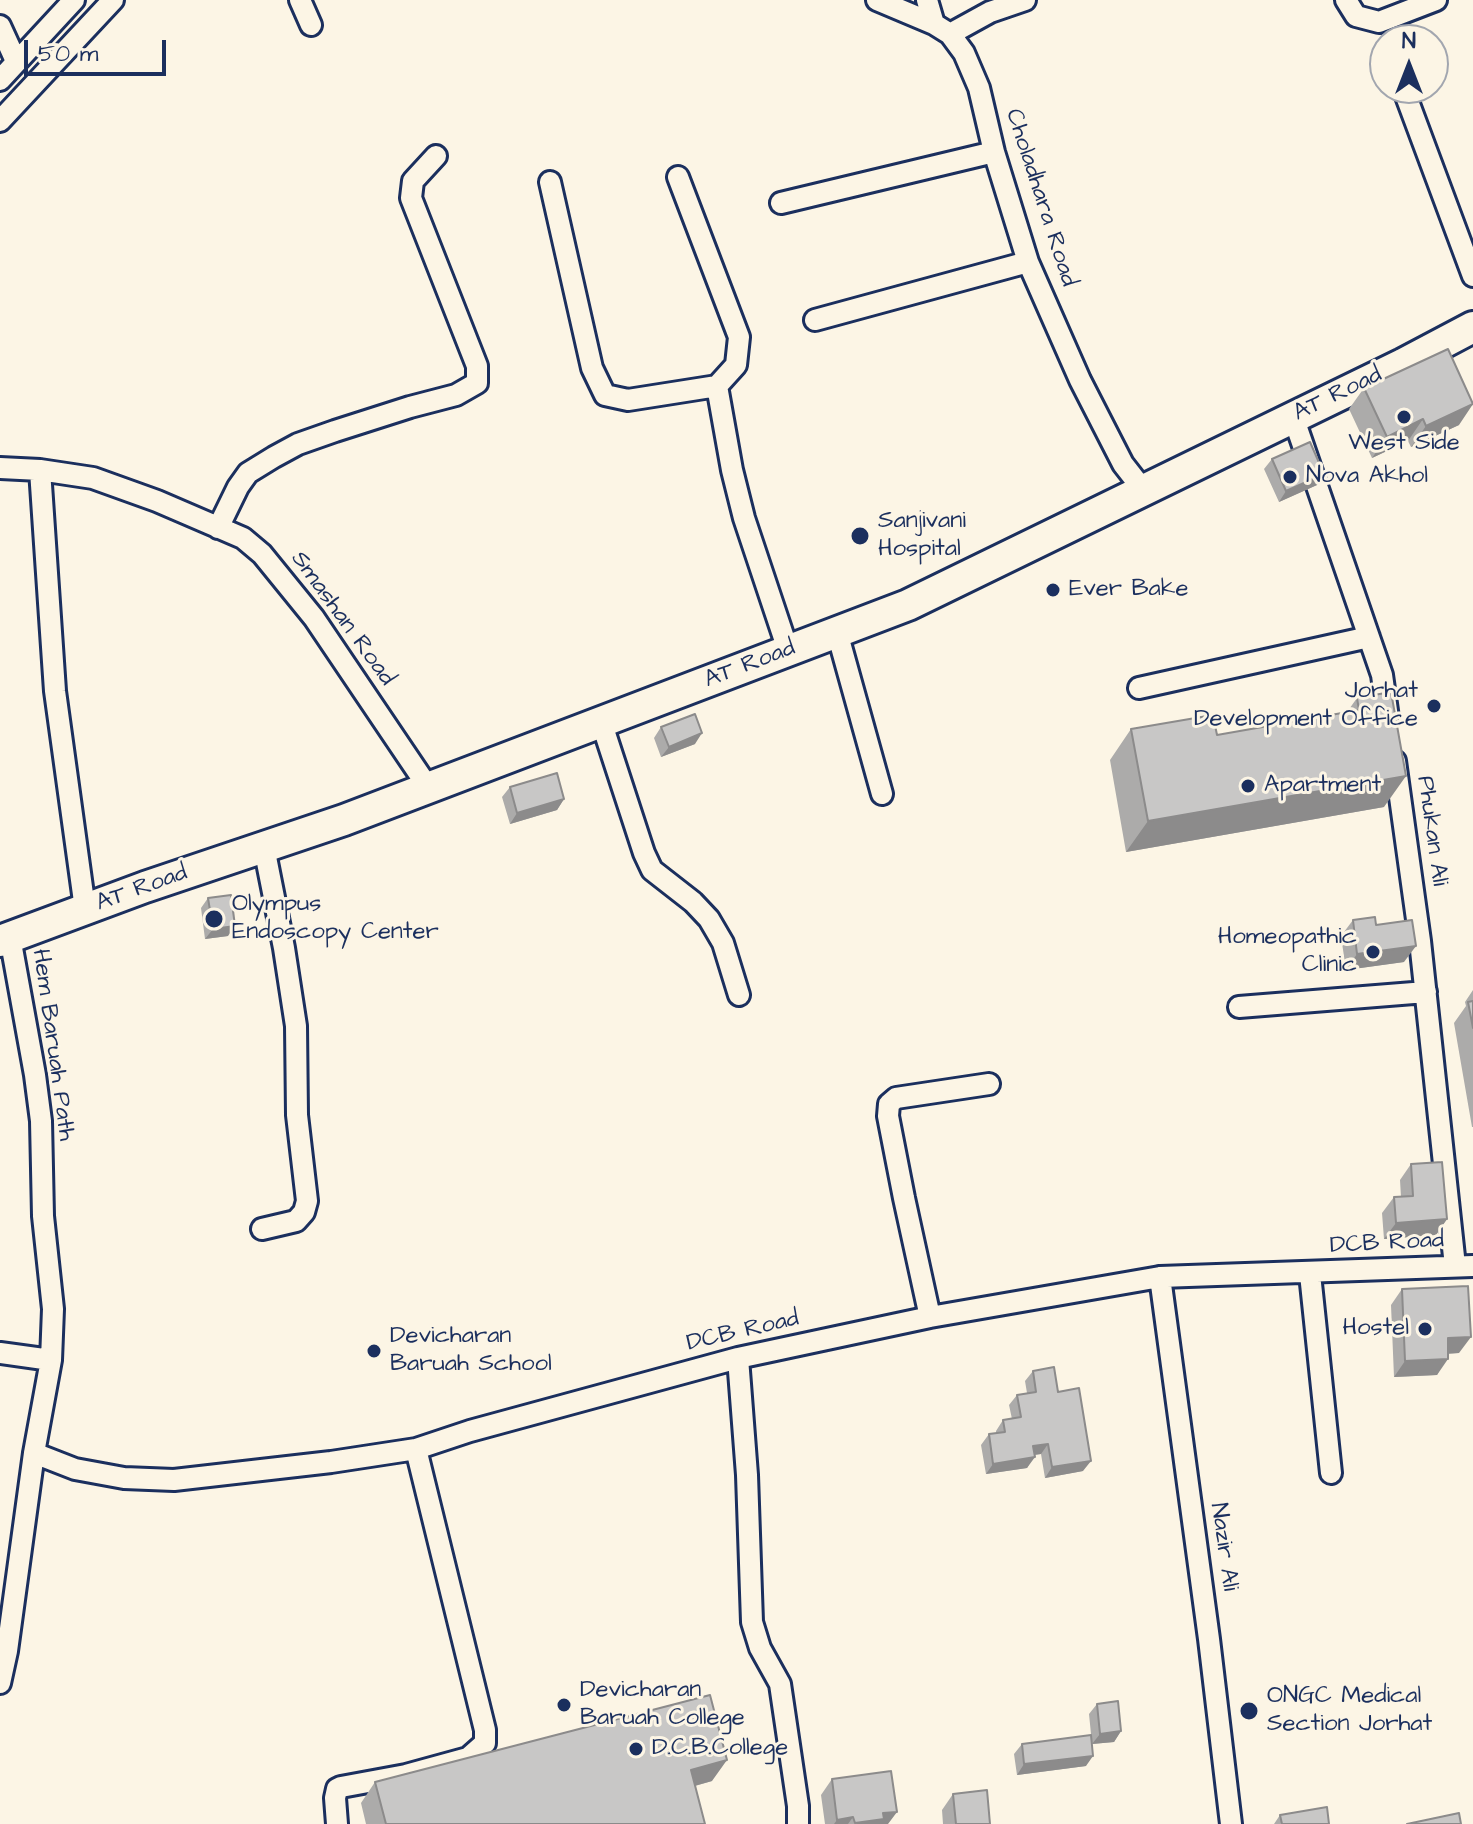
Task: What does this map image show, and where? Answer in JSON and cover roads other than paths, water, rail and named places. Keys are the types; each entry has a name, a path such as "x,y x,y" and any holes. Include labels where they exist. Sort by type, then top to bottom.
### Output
{"highway":[{"name":"AT Road","path":"5,939 344,820 908,605 1473,327"}],"street":[{"path":"0,80 74,0"},
{"path":"0,121 113,0"},
{"path":"300,0 311,25"},
{"path":"877,0 942,29 1025,0"},
{"name":"Choladhara Road","path":"927,0 942,29 964,53 979,88 994,152 1028,262 1080,380 1123,464 1144,491"},
{"path":"1346,0 1356,16 1370,24"},
{"path":"1394,24 1436,0"},
{"path":"0,26 16,61"},
{"path":"1409,104 1473,276"},
{"path":"781,203 994,152"},
{"path":"218,528 248,473 274,457 298,444 335,431 456,395 477,383 477,366 411,198 413,181 436,156"},
{"path":"550,182 592,368 605,395 628,400 717,386 736,365 739,337 678,177"},
{"path":"815,320 1028,262"},
{"path":"717,386 744,518 788,650"},
{"name":"Phukan Ali","path":"1291,418 1382,675 1464,1266"},
{"name":"Smashan Road","path":"0,468 93,478 243,538 262,554 314,618 428,787"},
{"path":"40,470 55,691 85,909"},
{"path":"837,632 882,794"},
{"path":"1139,688 1369,637"},
{"path":"601,721 652,870 693,902 709,919 723,943 739,995"},
{"path":"262,1229 296,1221 304,1212 307,1201 297,1115 296,1026 264,847"},
{"name":"Hem Baruah Path","path":"0,1683 51,1360 53,1309 43,1216 41,1121 35,1075 5,939"},
{"path":"1239,1007 1426,992"},
{"path":"930,1317 901,1185 888,1116 889,1104 896,1098 989,1084"},
{"name":"DCB Road","path":"34,1453 75,1469 124,1478 174,1480 331,1462 416,1449 470,1431 738,1358 930,1317 1160,1277 1310,1274 1464,1266"},
{"path":"1310,1274 1331,1473"},
{"name":"Nazir Ali","path":"1160,1277 1231,1824"},
{"path":"0,1353 51,1360"},
{"path":"738,1358 747,1475 752,1622 760,1648 780,1684 798,1824"},
{"path":"337,1824 337,1789 468,1758 485,1743 485,1730 416,1449"}],"place":[{"name":"West Side","path":"1404,417"},
{"name":"Nova Akhol","path":"1290,477"},
{"name":"Sanjivani Hospital","path":"860,536"},
{"name":"Ever Bake","path":"1053,590"},
{"name":"Jorhat Development Office","path":"1434,706"},
{"name":"Apartment","path":"1248,786"},
{"name":"Olympus Endoscopy Center","path":"214,919"},
{"name":"Homeopathic Clinic","path":"1373,952"},
{"name":"Hostel","path":"1425,1329"},
{"name":"Devicharan Baruah School","path":"374,1351"},
{"name":"Devicharan Baruah College","path":"564,1705"},
{"name":"ONGC Medical Section Jorhat","path":"1249,1711"},
{"name":"D.C.B.College","path":"636,1749"}]}
